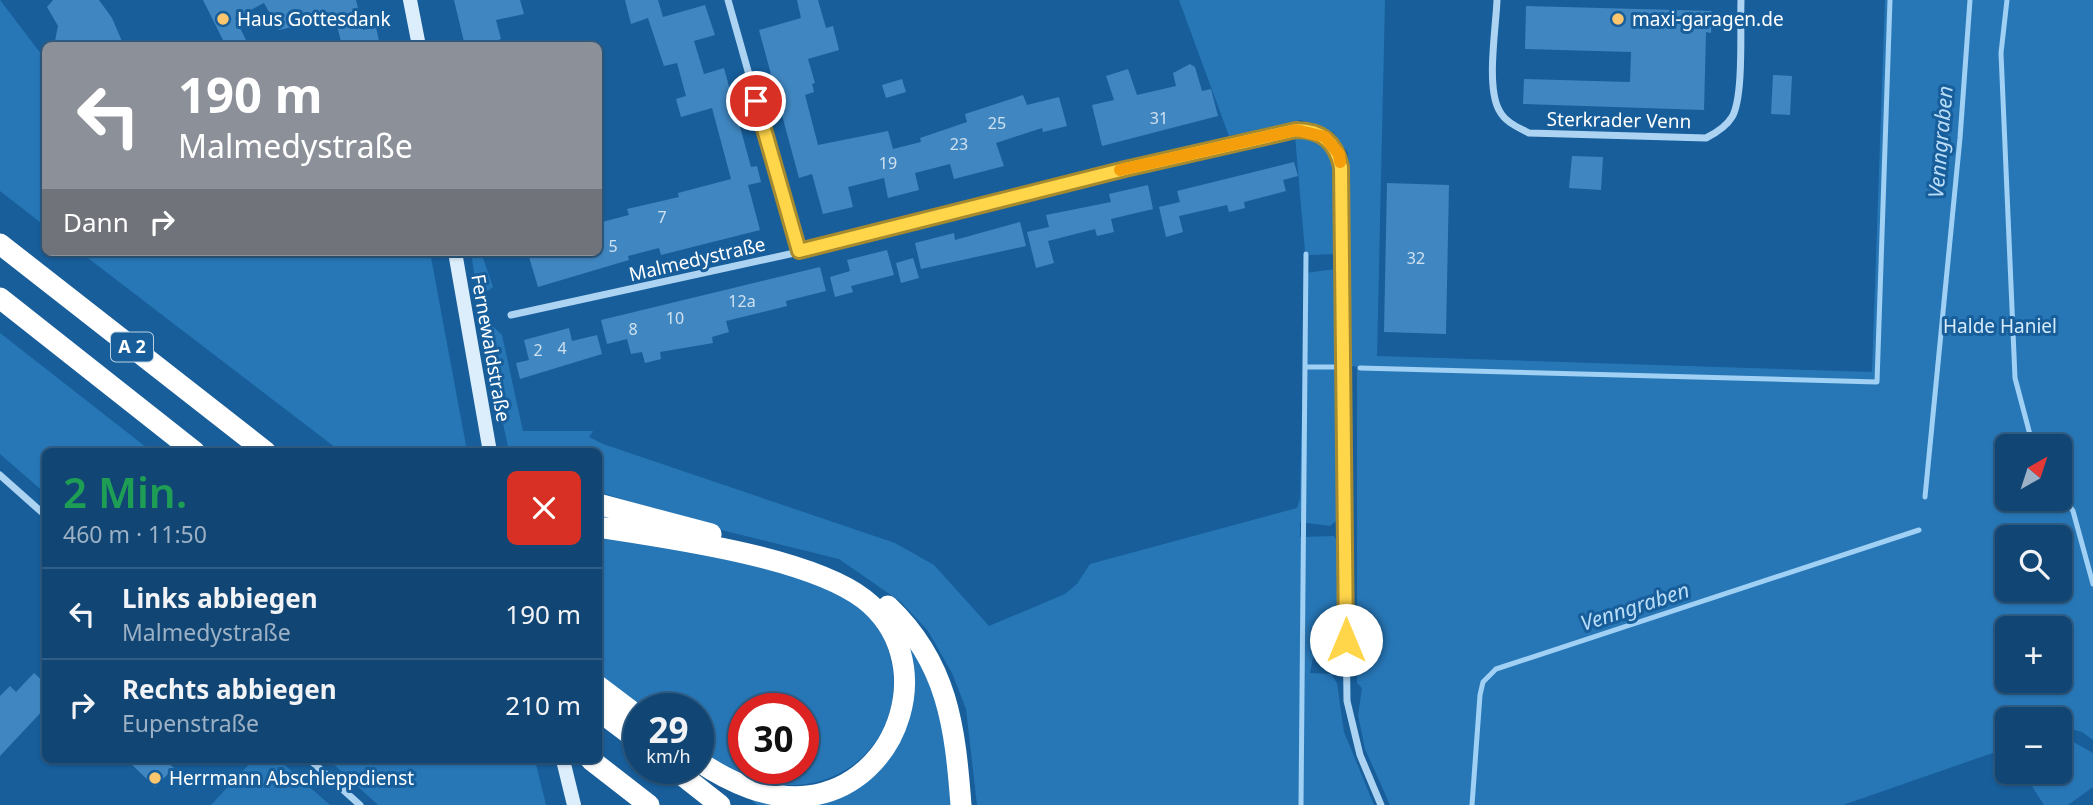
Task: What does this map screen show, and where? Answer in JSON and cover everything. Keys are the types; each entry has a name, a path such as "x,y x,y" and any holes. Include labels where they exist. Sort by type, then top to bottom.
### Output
{"highway":[{"name":"A 2","path":"0,244 261,448"},
{"name":"A 2","path":"0,298 190,448"},
{"path":"602,505 802,558 849,577 874,593 912,633 940,681 953,723 961,805"},
{"path":"602,528 747,555 815,573 862,598 887,622 897,642 904,663 902,716 892,738 878,758 851,781 817,795 783,796 738,783 714,770"},
{"path":"602,689 623,705"},
{"path":"602,713 623,729"},
{"path":"595,763 649,805"},
{"path":"693,784 720,805"}],"main road":[{"path":"410,0 418,42"},
{"name":"Fernewaldstraße","path":"455,256 489,448"},
{"path":"564,763 574,805"}],"street":[{"path":"728,0 799,251"},
{"name":"Sterkrader Venn","path":"1497,0 1493,92 1499,110 1510,124 1529,133 1706,138 1719,131 1732,116 1738,100 1741,0"},
{"name":"Malmedystraße","path":"511,315 799,251 1112,172 1296,130 1319,134 1334,146 1339,154 1342,180 1347,701 1360,755 1381,805"},
{"path":"0,475 42,512"},
{"path":"313,763 360,805"}],"green space":[{"path":"0,0 42,55 42,224 0,191"},
{"name":"Halde Haniel","path":"1179,0 1385,0 1377,356 1872,372 1885,0 2093,0 2093,740 2082,732 2072,729 2072,707 1995,707 1995,752 1843,805 1390,805 1365,749 1358,715 1362,688 1357,683 1357,367 1352,366 1348,153 1333,132 1301,120 1229,136"},
{"path":"1295,136 1308,137 1319,142 1334,162 1336,254 1310,255 1305,251"},
{"path":"85,256 431,256 466,448 336,448"},
{"path":"472,256 482,256 493,287 483,294 486,320 502,335 523,431 593,431 589,437 603,444 895,543 934,565 989,626 1065,594 1077,584 1090,564 1297,508 1300,499 1305,273 1336,269 1337,520 1330,526 1300,522 1300,537 1334,536 1338,542 1340,656 1332,663 1313,658 1310,673 1331,674 1337,683 1344,732 1374,805 977,805 966,709 952,673 928,631 901,602 839,559 725,531 602,493 602,448 508,448 486,345 488,341 481,321"},
{"path":"0,333 147,448 42,448 42,490 0,454"},
{"path":"613,538 714,555 788,572 854,601 879,630 891,658 894,687 889,715 876,741 857,762 830,778 819,780 819,693 728,693 728,768 714,760 714,693 623,693 623,695 602,678 602,539"},
{"path":"912,643 939,695 956,805 757,805 750,799 773,803 884,759 907,646"},
{"path":"2072,741 2093,753 2093,787 2068,805 2044,805 2031,784 2072,784"},
{"path":"250,763 282,763 330,805 211,805"},
{"path":"332,763 536,763 546,805 378,805"}],"building":[{"path":"53,0 99,0 112,18 122,42 55,42 58,26 47,7"},
{"path":"203,0 356,0 363,30 376,27 379,42 341,42 335,17 279,30 264,3 235,18 247,42 224,42"},
{"path":"454,0 520,0 524,14 496,20 501,39 493,42 464,42"},
{"path":"625,0 658,0 663,17 705,5 715,35 694,41 704,74 724,68 751,167 757,166 761,182 748,185 760,230 661,255 659,248 628,256 629,260 538,287 529,257 602,256 602,222 629,215 627,209 679,197 678,193 731,179 712,108 681,117 676,99 686,96 677,63 664,66 648,18 631,24"},
{"path":"797,0 818,0 826,28 833,26 839,50 808,59 815,83 812,84 814,92 805,95 818,145 888,131 893,149 921,142 920,138 967,122 965,114 1023,95 1027,105 1059,97 1067,126 1043,132 1042,128 996,143 1004,166 954,179 950,164 915,173 919,190 888,198 884,178 848,187 853,207 823,214 812,174 799,178 759,30 801,18"},
{"path":"1526,6 1712,11 1711,33 1706,32 1704,110 1523,104 1524,79 1630,82 1631,52 1525,49"},
{"path":"1190,64 1195,67 1202,91 1211,89 1218,116 1102,146 1092,105 1114,100 1106,76 1128,69 1137,95 1176,86 1173,73"},
{"path":"1773,75 1792,76 1790,115 1771,114"},
{"path":"902,79 906,92 886,98 882,85"},
{"path":"1572,156 1603,157 1601,190 1569,188"},
{"path":"1294,162 1298,176 1283,180 1286,191 1244,202 1245,208 1229,212 1227,205 1179,216 1183,232 1166,237 1159,207 1180,202 1177,191"},
{"path":"1387,183 1449,185 1446,334 1384,332"},
{"path":"1148,185 1153,209 1111,219 1114,232 1097,236 1095,229 1048,241 1054,263 1036,268 1027,232 1049,227 1046,215 1111,202 1109,194"},
{"path":"1020,222 1026,246 921,269 915,243 954,233 955,240"},
{"path":"887,250 894,275 851,286 853,292 835,297 830,277 850,271 847,260"},
{"path":"913,258 919,278 901,283 896,263"},
{"path":"820,267 826,291 786,301 787,306 726,321 729,332 712,337 713,343 660,352 661,359 645,363 642,352 631,354 627,339 607,344 601,320"},
{"path":"569,328 572,341 597,335 602,354 520,379 516,363 529,360 524,340"},
{"path":"34,673 42,680 42,711 0,756 0,696 10,686 16,692"},
{"name":"Herrmann Abschleppdienst","path":"130,763 168,763 174,768 155,787"}],"waterway":[{"path":"1360,368 1877,382 1890,0"},
{"name":"Venngraben","path":"1925,497 1960,138 1970,0"},
{"path":"2007,0 2001,53 2015,378 2030,434"},
{"path":"1301,805 1306,254"},
{"path":"1306,367 1334,367"},
{"path":"2072,510 2093,584"},
{"name":"Venngraben","path":"1472,805 1480,695 1483,682 1496,669 1919,530"}],"slow traffic":[{"path":"1120,170 1296,130 1325,137 1339,154 1340,162"}],"place":[{"name":"Haus Gottesdank","path":"223,19"},
{"name":"maxi-garagen.de","path":"1618,19"},
{"name":"Herrmann Abschleppdienst","path":"155,778"}],"route":[{"path":"756,101 799,251 1017,195 1296,130 1319,134 1330,141 1339,154 1341,167 1345,322 1346,640"}]}
